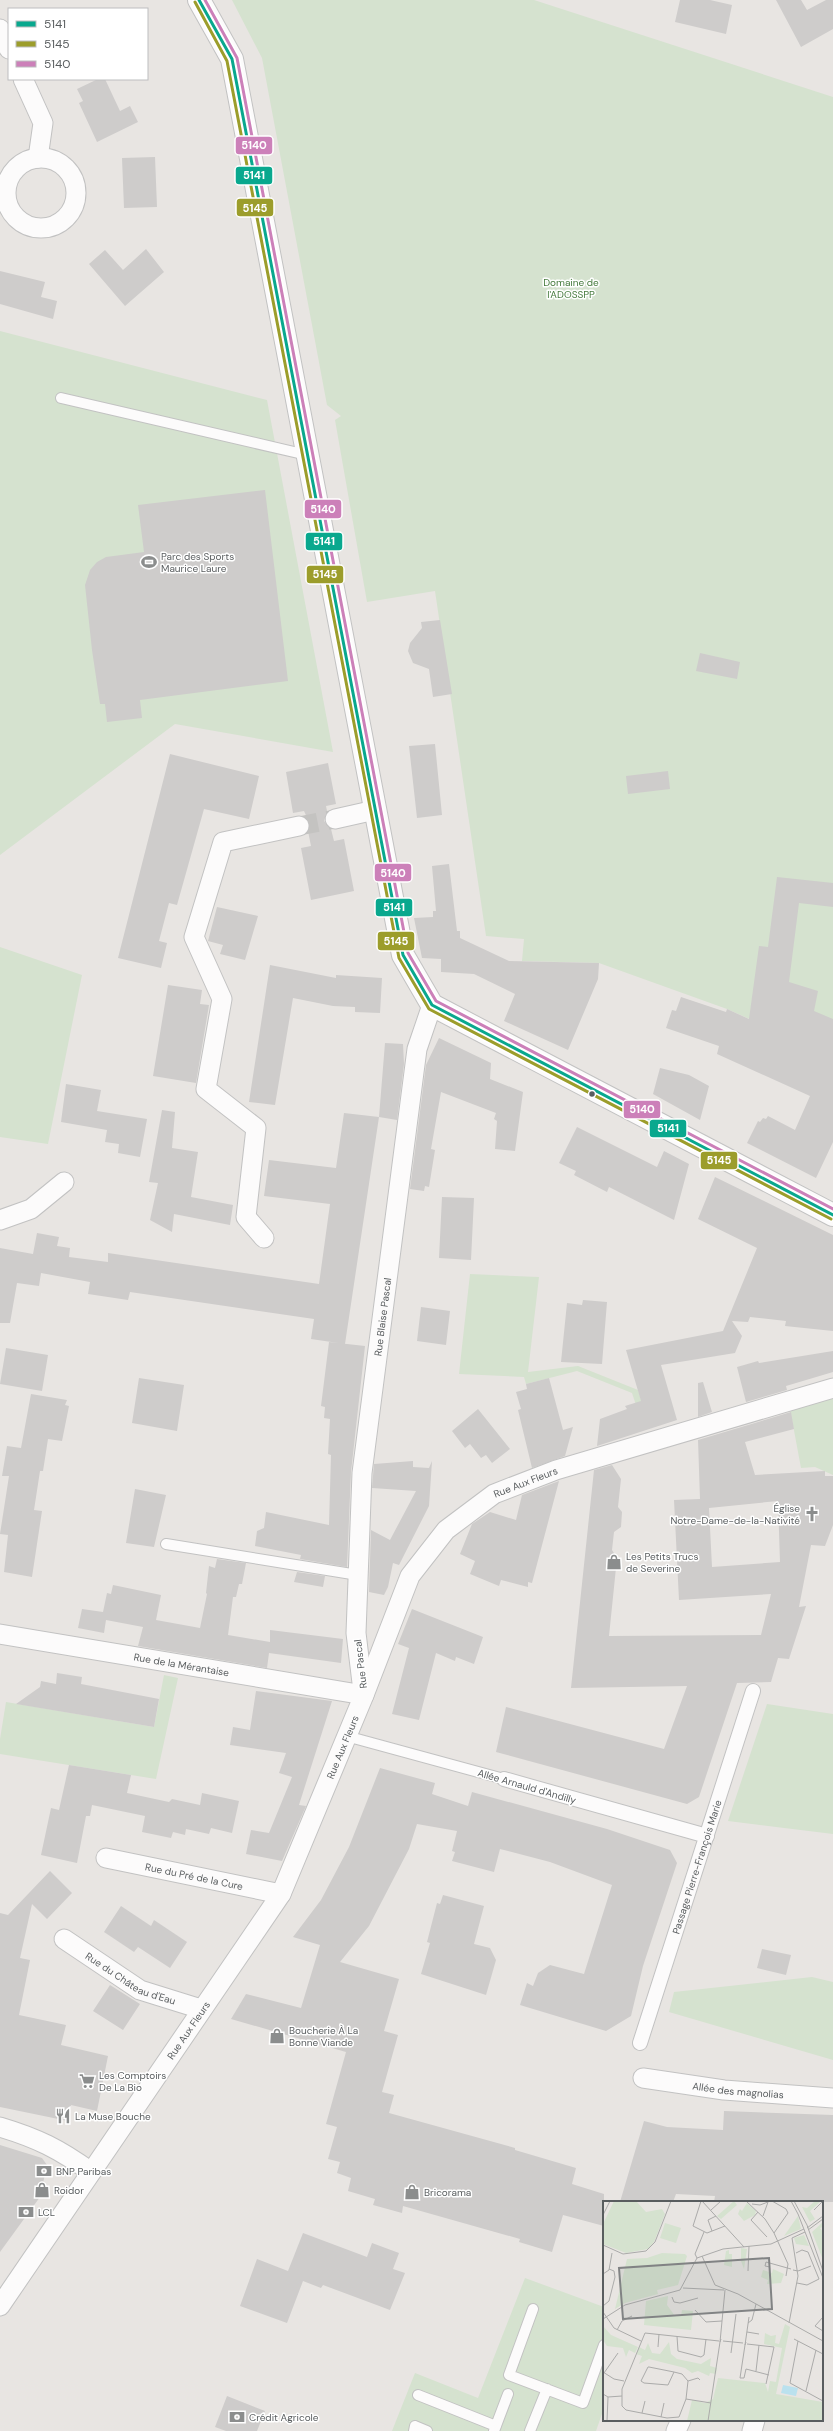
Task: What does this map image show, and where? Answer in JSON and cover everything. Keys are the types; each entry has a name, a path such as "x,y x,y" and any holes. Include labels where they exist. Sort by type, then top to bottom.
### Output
{"street":[{"path":"199,0 232,59 403,955 432,1005 833,1215"},
{"path":"0,29 8,47"},
{"path":"23,80 43,123 38,158"},
{"path":"336,819 375,810"},
{"path":"264,1238 246,1217 256,1128 206,1089 222,999 194,937 223,842 299,826"},
{"name":"Rue Blaise Pascal","path":"356,1633 362,1473 394,1218 410,1117 417,1049 432,1005"},
{"path":"0,1220 31,1209 64,1182"},
{"name":"Rue Aux Fleurs","path":"0,2306 201,2009 281,1894 364,1695 410,1576 446,1530 494,1494 556,1470 833,1388"},
{"name":"Rue Pascal","path":"356,1633 364,1695"},
{"name":"Rue de la Mérantaise","path":"0,1634 364,1695"},
{"name":"Passage Pierre-François Marie","path":"640,2043 753,1691"},
{"name":"Allée Arnauld d'Andilly","path":"504,1779 707,1836"},
{"name":"Rue du Pré de la Cure","path":"106,1858 281,1894"},
{"name":"Rue du Château d'Eau","path":"64,1939 140,1990 201,2009"},
{"name":"Allée des magnolias","path":"643,2078 724,2090 833,2098"},
{"path":"0,2126 35,2138 61,2150 91,2172"},
{"path":"676,2431 680,2421"},
{"path":"752,2431 755,2421"}],"lane":[{"path":"61,398 307,455"},
{"path":"166,1544 358,1575"},
{"name":"Allée Arnauld d'Andilly","path":"346,1736 504,1779"},
{"path":"534,2309 509,2375 582,2403 603,2348"},
{"path":"530,2431 546,2389"},
{"path":"418,2395 495,2428 508,2394"},
{"path":"414,2431 415,2426 428,2431"}],"green space":[{"name":"Domaine de l'ADOSSPP","path":"232,0 534,0 833,97 833,1056 727,1009 599,963 522,961 524,939 486,936 435,591 367,602 335,420 341,416 327,405 262,58"},
{"name":"Parc des Sports Maurice Laure","path":"0,331 267,400 333,752 175,724 0,855"},
{"path":"0,947 82,975 48,1144 0,1137"},
{"path":"470,1274 539,1277 528,1372 578,1366 638,1390 645,1413 639,1414 632,1393 577,1371 526,1384 524,1377 459,1374"},
{"path":"833,1395 833,1475 815,1467 801,1468 790,1409"},
{"path":"164,1675 178,1678 156,1779 0,1754 0,1739 6,1702 154,1727"},
{"path":"767,1704 833,1714 833,1834 728,1821"},
{"path":"812,1977 833,1982 833,2060 669,2012 674,1992"},
{"path":"525,2278 603,2307 603,2411 596,2431 392,2431 415,2373 478,2398"}],"building":[{"path":"680,0 710,0 732,5 726,34 675,22"},
{"path":"776,0 801,0 807,10 826,0 833,0 833,29 801,47"},
{"path":"96,80 105,80 120,111 130,106 138,122 97,142 79,103 83,101 77,89"},
{"path":"155,157 157,207 124,208 122,158"},
{"path":"146,249 164,272 125,306 89,264 105,250 123,270"},
{"path":"0,271 45,282 41,297 57,301 53,319 0,304"},
{"path":"265,490 288,681 140,700 142,718 107,722 105,704 100,704 92,650 85,585 90,570 97,562 106,557 144,552 138,505"},
{"path":"440,620 452,694 433,697 429,669 413,663 408,651 410,643 422,628 421,622"},
{"path":"700,653 740,662 737,679 696,671"},
{"path":"435,744 442,815 417,818 409,746"},
{"path":"170,754 259,776 249,819 204,809 177,905 169,903 159,941 167,943 161,968 118,958"},
{"path":"328,763 336,804 326,806 327,811 324,821 331,829 334,841 344,839 354,891 311,900 301,848 311,846 308,831 310,824 304,811 293,813 286,772"},
{"path":"668,771 670,789 628,794 626,776"},
{"path":"449,864 457,931 460,931 460,938 509,961 599,963 598,979 568,1050 504,1021 515,994 474,974 441,972 441,959 422,958 414,918 433,917 433,911 436,911 432,866"},
{"path":"777,877 833,883 833,907 799,903 789,982 818,991 814,1011 833,1019 833,1142 816,1178 747,1143 758,1121 760,1122 763,1118 766,1119 768,1116 795,1130 810,1096 717,1054 719,1046 666,1028 672,1010 676,1011 681,997 726,1012 727,1009 749,1019 759,946 768,947"},
{"path":"217,907 258,916 245,960 220,954 223,945 208,941"},
{"path":"270,965 336,978 336,975 382,978 380,1013 355,1012 355,1007 333,1006 293,998 275,1105 249,1102"},
{"path":"168,985 202,990 200,1004 209,1005 196,1083 153,1076"},
{"path":"439,1038 491,1063 490,1079 523,1092 515,1151 495,1149 497,1121 494,1119 496,1113 441,1092 431,1149 435,1150 429,1187 425,1186 424,1191 410,1189 426,1065"},
{"path":"385,1043 403,1044 404,1064 397,1120 379,1117"},
{"path":"660,1068 689,1075 709,1086 700,1120 653,1094"},
{"path":"66,1084 101,1090 97,1111 147,1119 140,1157 118,1153 119,1144 105,1142 107,1130 61,1122"},
{"path":"162,1110 175,1112 172,1148 198,1152 191,1197 233,1205 230,1225 174,1214 172,1232 150,1220 158,1183 149,1182"},
{"path":"344,1113 379,1117 345,1344 311,1339 314,1319 130,1292 128,1300 88,1294 90,1282 41,1273 39,1286 17,1283 10,1323 0,1323 0,1248 33,1254 37,1233 59,1237 57,1246 70,1248 69,1257 108,1262 108,1253 319,1284 330,1204 264,1196 269,1160 336,1168"},
{"path":"577,1127 657,1167 664,1151 689,1164 674,1220 609,1187 607,1192 574,1175 576,1171 559,1163"},
{"path":"715,1177 833,1235 833,1331 785,1326 786,1321 750,1317 748,1322 732,1321 742,1336 735,1353 661,1365 677,1420 597,1446 600,1419 627,1409 625,1406 641,1401 626,1350 723,1331 757,1248 698,1219"},
{"path":"442,1197 474,1198 471,1260 439,1258"},
{"path":"583,1300 607,1302 602,1364 561,1362 567,1303 582,1305"},
{"path":"421,1307 450,1311 446,1345 417,1341"},
{"path":"329,1342 365,1346 351,1472 347,1567 300,1559 301,1555 255,1546 257,1531 264,1528 266,1512 329,1525 331,1455 328,1454 330,1419 324,1418 325,1407 321,1406"},
{"path":"6,1348 48,1355 42,1391 0,1384"},
{"path":"833,1351 833,1372 786,1386 787,1390 746,1402 737,1367 758,1361 759,1363"},
{"path":"139,1378 184,1385 177,1431 132,1423"},
{"path":"549,1378 563,1430 573,1427 565,1456 532,1468 518,1410 521,1409 516,1392 527,1389 526,1384"},
{"path":"703,1382 712,1412 698,1417 698,1383"},
{"path":"31,1394 67,1400 65,1405 69,1406 62,1441 48,1439 43,1471 40,1471 34,1510 42,1511 32,1577 4,1572 8,1535 0,1534 9,1476 2,1476 7,1446 21,1448"},
{"path":"478,1409 510,1449 492,1463 486,1455 481,1458 470,1444 465,1448 452,1431"},
{"path":"791,1412 794,1429 745,1442 755,1475 825,1471 825,1476 833,1476 833,1525 825,1546 811,1545 799,1607 806,1606 789,1659 778,1658 771,1682 737,1683 699,1797 687,1804 496,1752 506,1707 664,1749 687,1686 571,1688 594,1470 612,1465 621,1479 618,1507 622,1512 621,1527 614,1532 612,1550 617,1558 609,1636 761,1635 771,1594 679,1600 674,1500 700,1499 698,1440","holes":["778,1501 780,1562 712,1567 709,1508"]},
{"path":"413,1461 413,1467 429,1468 432,1461 429,1506 399,1565 393,1563 388,1587 384,1595 369,1592 371,1530 390,1540 416,1491 372,1488 374,1464"},
{"path":"559,1481 532,1583 528,1582 528,1587 501,1580 499,1586 470,1574 475,1561 460,1554 472,1524 490,1512 516,1520 522,1495"},
{"path":"135,1489 166,1495 154,1547 126,1543"},
{"path":"217,1559 246,1563 242,1584 239,1584 236,1597 233,1597 228,1635 270,1642 270,1630 343,1639 341,1663 269,1653 267,1668 138,1646 143,1627 106,1620 104,1633 78,1628 82,1609 103,1612 107,1593 111,1594 113,1585 161,1595 156,1620 200,1628 207,1594 209,1566 215,1568"},
{"path":"297,1572 325,1576 323,1587 294,1582"},
{"path":"412,1609 483,1637 474,1664 456,1657 455,1661 436,1653 419,1720 392,1714 409,1648 398,1644"},
{"path":"57,1673 82,1677 81,1684 159,1699 154,1727 16,1704 40,1687 41,1681 56,1684"},
{"path":"256,1691 332,1701 299,1805 306,1806 282,1861 246,1854 251,1830 269,1833 292,1777 279,1773 286,1753 230,1745 233,1727 250,1730"},
{"path":"69,1765 131,1775 127,1793 169,1802 172,1799 200,1805 202,1793 239,1801 232,1833 211,1828 209,1834 186,1829 185,1835 173,1832 171,1838 142,1832 145,1816 92,1805 90,1816 86,1816 77,1863 41,1855 51,1808 59,1810"},
{"path":"380,1768 435,1783 432,1794 468,1806 472,1792 607,1829 670,1850 677,1863 643,1966 631,2016 606,2031 520,2005 527,1983 533,1986 538,1973 550,1965 584,1974 612,1885 550,1862 500,1849 494,1872 452,1861 455,1852 452,1851 457,1831 417,1824 409,1849 369,1926 340,1962 399,1979 384,2031 398,2035 382,2092 394,2095 389,2113 515,2148 515,2150 576,2168 572,2184 604,2194 603,2226 563,2215 552,2252 519,2242 520,2239 403,2206 402,2213 373,2205 375,2199 348,2191 351,2178 337,2173 340,2162 328,2159 337,2127 326,2124 346,2052 231,2019 246,1994 301,2008 320,1945 293,1937 321,1900 349,1847"},
{"path":"50,1871 72,1893 47,1919 32,1904 20,1958 30,1960 19,2015 66,2025 61,2045 108,2056 97,2111 71,2105 68,2121 0,2107 0,1913 8,1915"},
{"path":"443,1895 484,1906 474,1944 490,1948 496,1960 486,1995 421,1974 430,1943 427,1942 437,1903 440,1904"},
{"path":"121,1906 151,1926 154,1920 187,1942 170,1968 138,1947 134,1952 104,1932"},
{"path":"762,1949 791,1955 786,1975 757,1968"},
{"path":"110,1985 140,2004 123,2030 93,2011"},
{"path":"724,2111 833,2115 833,2202 714,2201 715,2196 676,2194 673,2201 620,2201 644,2121 667,2127 723,2130"},
{"path":"0,2145 42,2158 47,2165 40,2197 0,2252"},
{"path":"303,2233 367,2257 372,2243 399,2253 393,2269 405,2273 390,2310 323,2285 321,2288 303,2281 287,2323 240,2306 257,2259 288,2271"},
{"name":"Crédit Agricole","path":"227,2396 265,2411 257,2431 226,2431 215,2427"}],"tunnel":[{"path":"299,826 335,819"}],"transit line":[{"name":"5141","path":"199,0 232,59 403,955 432,1005 833,1215"},
{"name":"5140","path":"205,0 237,58 408,953 436,1001 833,1209"},
{"name":"5145","path":"195,2 227,61 399,958 429,1009 831,1219"}],"place":[{"name":"Parc des Sports Maurice Laure","path":"149,562"},
{"name":"Église Notre-Dame-de-la-Nativité","path":"812,1514"},
{"name":"Les Petits Trucs de Severine","path":"614,1562"},
{"name":"Boucherie À La Bonne Viande","path":"277,2036"},
{"name":"Les Comptoirs De La Bio","path":"87,2081"},
{"name":"La Muse Bouche","path":"63,2116"},
{"name":"BNP Paribas","path":"44,2171"},
{"name":"Roidor","path":"42,2190"},
{"name":"Bricorama","path":"412,2192"},
{"name":"LCL","path":"26,2212"},
{"name":"Crédit Agricole","path":"237,2417"}]}
